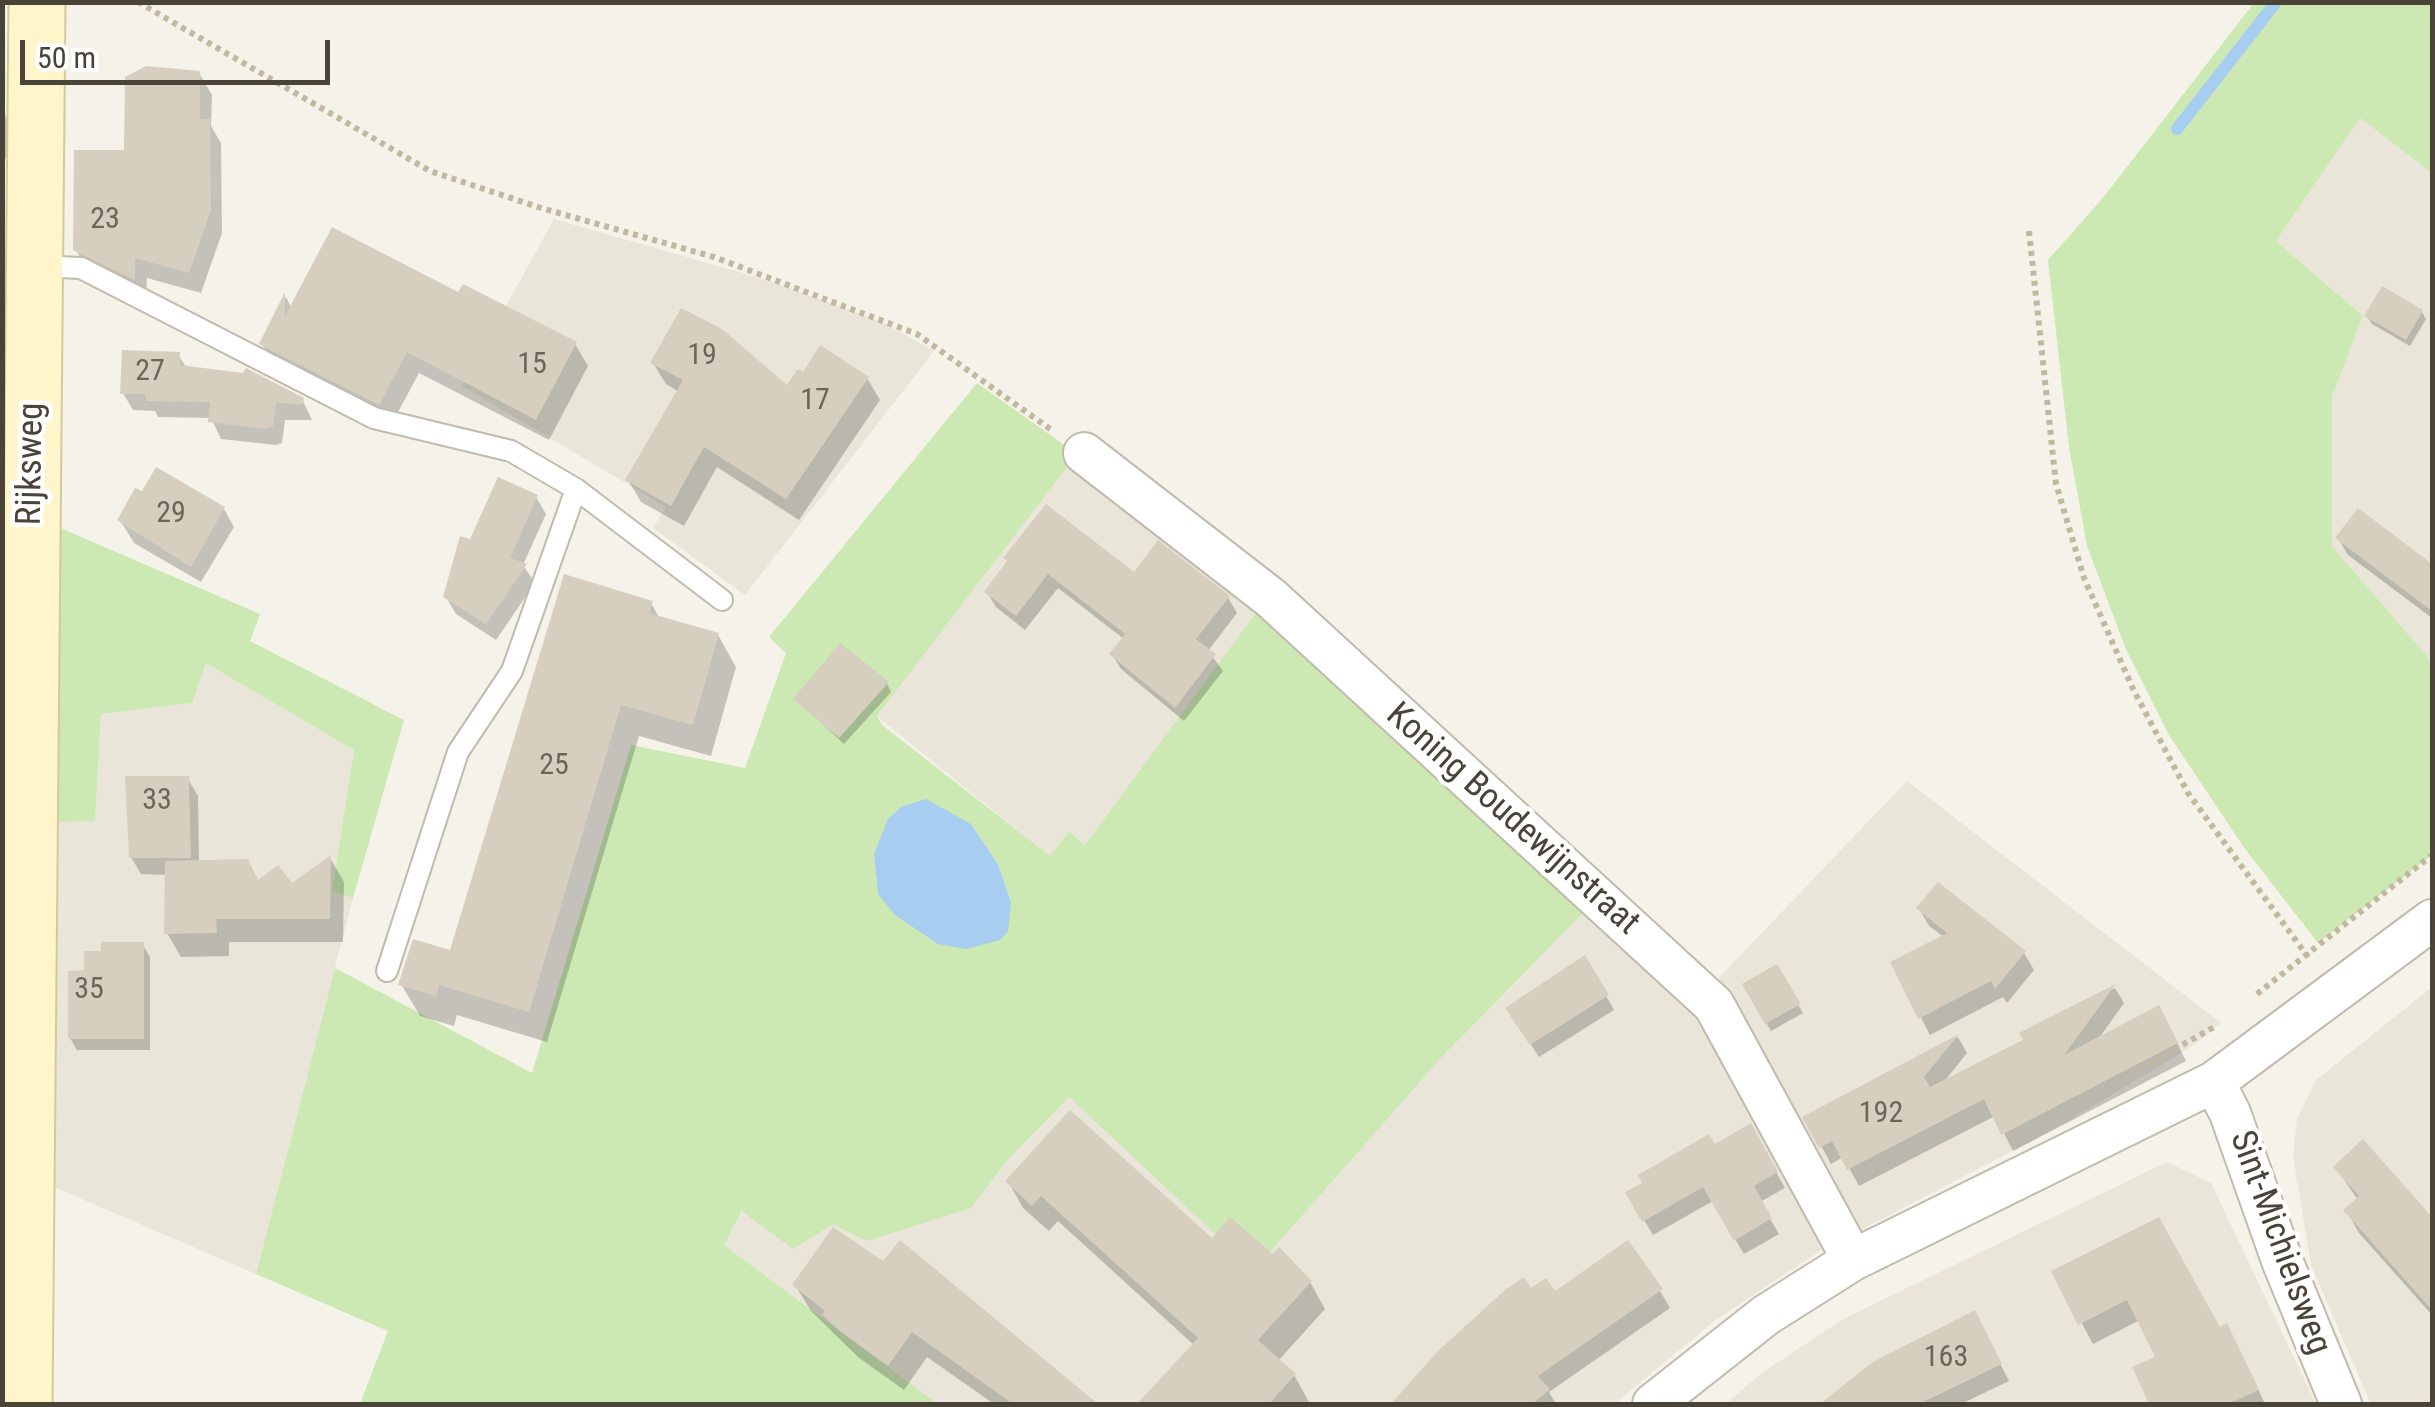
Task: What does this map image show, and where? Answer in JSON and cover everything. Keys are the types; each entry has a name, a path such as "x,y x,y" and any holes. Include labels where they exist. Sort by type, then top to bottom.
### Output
{"main road":[{"name":"Rijksweg","path":"24,1404 34,266 31,34"}],"street":[{"name":"Koning Boudewijnstraat","path":"1084,454 1271,598 1714,1005 1853,1260"},
{"path":"1653,1404 1766,1314 1853,1260 2214,1082 2432,920"},
{"name":"Sint-Michielsweg","path":"2214,1082 2230,1113 2282,1262 2341,1404"}],"lane":[{"path":"34,266 81,268 374,418 511,451 576,489 722,600"},
{"path":"387,971 458,752 512,670 576,489"}],"path":[{"path":"138,2 430,171 541,208 714,257 917,334 1084,454"},
{"path":"2029,231 2056,484 2084,578 2133,690 2188,793 2336,994"}],"shaded area":[{"path":"2360,118 2432,173 2432,662 2332,546 2332,396 2363,316 2276,241"},
{"path":"554,219 767,280 882,322 934,351 745,595 653,528 666,507 462,386"},
{"path":"1077,454 1266,599 1085,846 1050,857 877,716"},
{"path":"205,662 354,750 332,890 353,898 256,1274 47,1184 51,822 95,820 101,714 191,703"},
{"path":"1907,781 2221,1023 2190,1048 2049,1132 1853,1234 1713,984"},
{"path":"1586,910 1685,991 1841,1237 1717,1319 1614,1404 938,1404 724,1245 743,1211 833,1224 971,1208 1006,1162 1069,1097 1110,1132 1343,1167 1440,1059"},
{"path":"2432,987 2432,1404 2371,1404 2311,1265 2293,1156 2297,1119 2316,1080"},
{"path":"2167,1162 2211,1183 2316,1404 1726,1404 1759,1375 1845,1318"}],"green space":[{"path":"2254,3 2432,3 2432,173 2360,118 2276,241 2363,316 2332,396 2332,546 2432,662 2432,855 2318,943 2245,849 2169,735 2125,647 2087,546 2069,447 2048,260 2102,199"},
{"path":"977,383 1077,454 877,716 882,725 1050,856 1069,832 1085,845 1266,599 1586,910 1440,1059 1254,1270 1069,1097 1006,1162 971,1208 867,1241 833,1224 793,1249 742,1211 724,1245 938,1404 360,1404 388,1331 256,1274 335,968 532,1073 631,745 745,768 786,653 769,637","holes":["901,807 971,824 998,864 1011,902 878,894 874,854 889,819"]},
{"path":"58,527 260,614 250,641 404,720 353,898 332,891 354,750 206,663 192,703 101,714 95,821 51,822"}],"water":[{"path":"926,799 971,824 998,864 1011,902 1008,931 1000,940 966,949 938,944 895,915 878,894 874,854 888,819 901,807"}],"building":[{"path":"146,66 200,71 200,119 210,119 211,210 189,273 135,258 135,280 73,250 74,150 124,150 125,77"},
{"path":"332,227 458,292 463,284 577,342 536,420 407,352 379,405 259,344 285,292 285,316"},
{"path":"2382,286 2423,310 2406,340 2364,316"},
{"path":"681,308 722,329 787,385 798,369 803,372 820,345 869,377 786,499 704,447 671,506 625,480 683,380 650,363"},
{"path":"122,350 180,352 180,365 243,373 246,368 304,398 303,404 276,403 273,426 266,429 208,422 210,402 146,401 146,394 120,394"},
{"path":"156,467 225,507 191,567 117,520 135,488 142,491"},
{"path":"498,477 538,495 510,558 527,564 486,624 443,597 460,536 470,539"},
{"path":"1046,504 1134,572 1158,540 1230,596 1196,639 1216,654 1175,708 1109,654 1125,634 1048,574 1016,616 984,592 1007,561 1003,558"},
{"path":"2358,508 2432,564 2432,611 2335,538"},
{"path":"564,574 653,601 649,613 719,633 693,725 621,705 529,1012 439,985 436,996 398,985 413,939 450,950"},
{"path":"840,643 889,682 839,738 793,699"},
{"path":"125,776 189,776 191,858 129,858"},
{"path":"331,855 330,919 216,919 217,933 164,934 165,861 248,859 258,880 278,865 292,883"},
{"path":"1938,882 2026,951 1995,989 1991,981 1918,1019 1890,962 1947,933 1916,908"},
{"path":"101,942 144,942 144,1039 68,1039 68,971 84,970 84,951 101,951"},
{"path":"1585,955 1609,995 1530,1045 1505,1008"},
{"path":"1777,964 1801,1004 1765,1024 1742,984"},
{"path":"2116,984 2064,1055 2159,1005 2178,1043 2001,1135 1984,1099 1847,1170 1832,1141 1819,1148 1802,1117 1959,1034 1924,1077 1930,1087 2023,1040 2019,1033"},
{"path":"1070,1110 1212,1238 1230,1217 1273,1254 1279,1247 1312,1281 1258,1340 1296,1374 1269,1404 1137,1404 1198,1338 1041,1196 1032,1206 1005,1181"},
{"path":"1751,1123 1778,1172 1754,1186 1772,1218 1734,1241 1703,1187 1642,1222 1625,1192 1642,1183 1638,1175 1709,1134 1715,1144"},
{"path":"2363,1139 2432,1217 2432,1310 2343,1210 2359,1196 2333,1167"},
{"path":"2159,1217 2220,1327 2227,1323 2259,1390 2228,1404 2149,1404 2132,1367 2155,1357 2127,1300 2078,1325 2051,1271"},
{"path":"833,1227 883,1261 900,1240 1098,1404 1013,1404 912,1332 888,1366 840,1331 822,1315 825,1311 792,1285"},
{"path":"1628,1240 1663,1289 1538,1376 1550,1389 1533,1404 1391,1404 1438,1351 1505,1290 1524,1277 1531,1288 1546,1278 1555,1291"},
{"path":"1975,1310 2002,1364 1919,1404 1820,1404 1873,1362"}],"waterway":[{"path":"2177,129 2276,2"}]}
